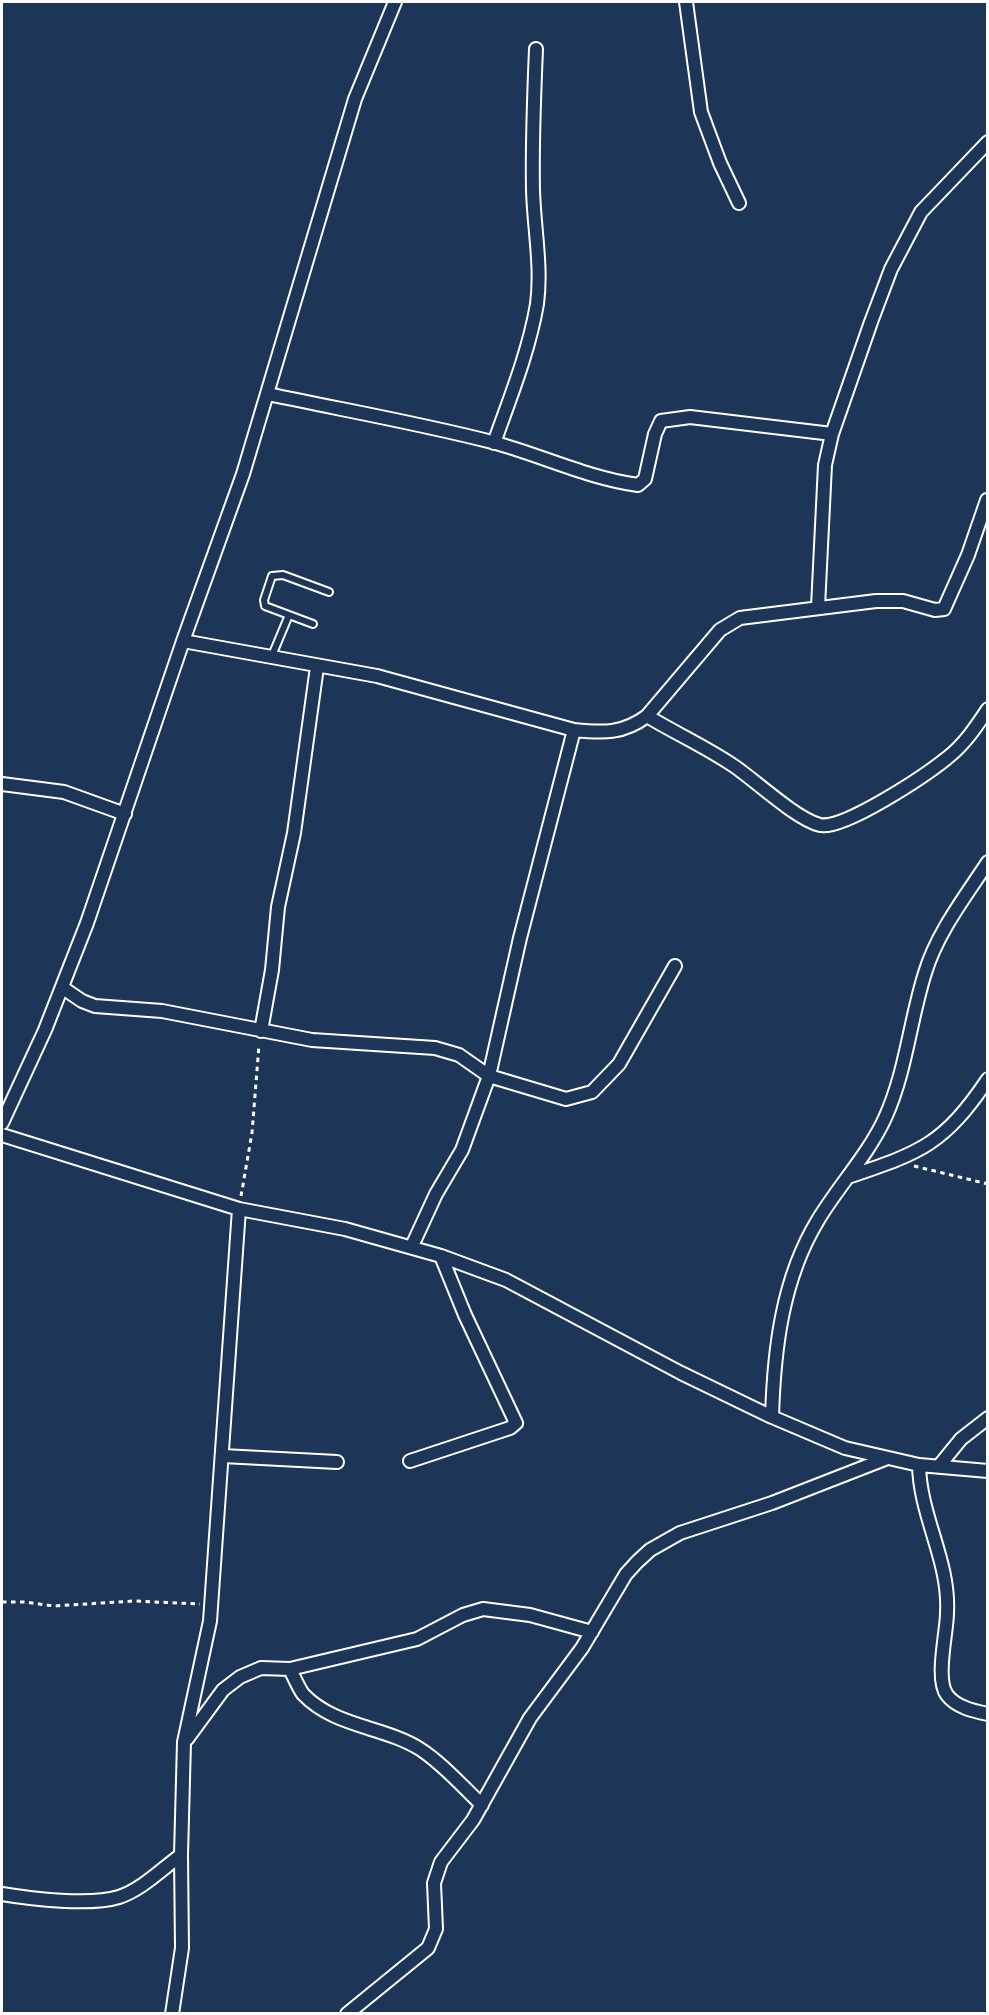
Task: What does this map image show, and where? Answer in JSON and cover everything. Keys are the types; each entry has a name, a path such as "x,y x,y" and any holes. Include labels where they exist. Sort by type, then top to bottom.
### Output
{"street":[{"path":"2,1123 63,988 125,814 183,641 243,474 355,99 395,2"},
{"path":"686,2 701,112 720,163 739,203"},
{"path":"494,443 518,376 537,302 538,251 532,130 536,49"},
{"path":"818,607 822,496 832,434 891,269 906,239 932,198 987,142"},
{"path":"268,394 392,417 494,443 607,479 638,485 645,479 658,426 668,418 690,417 832,434"},
{"path":"183,641 376,676 574,730 617,732 633,726 646,716 707,643 731,622 759,614 892,600 935,610 944,609 968,555 987,500"},
{"path":"261,1031 272,970 278,908 294,833 317,667"},
{"path":"646,716 731,764 810,821 829,826 842,822 888,797 946,759 974,730 987,709"},
{"path":"412,1246 436,1194 462,1150 489,1076 520,938 574,730"},
{"path":"2,784 64,792 125,814"},
{"path":"772,1417 774,1364 796,1261 818,1218 850,1176 885,1120 895,1094 931,956 987,862"},
{"path":"63,988 95,1006 162,1011 312,1040 435,1048 459,1056 489,1076 566,1099 592,1092 619,1064 675,966"},
{"path":"850,1176 914,1154 949,1129 965,1112 987,1079"},
{"path":"2,1135 239,1209 345,1229 412,1246 506,1280 681,1373 772,1417 845,1448 919,1465 987,1471"},
{"path":"172,2013 182,1948 181,1855 184,1743 206,1647 211,1605 239,1209"},
{"path":"410,1461 510,1428 516,1423 465,1315 441,1256"},
{"path":"939,1466 961,1439 987,1418"},
{"path":"223,1456 337,1462"},
{"path":"347,2013 428,1948 436,1929 435,1883 437,1872 482,1805 530,1718 592,1632 626,1574 650,1550 680,1533 772,1503 886,1459"},
{"path":"919,1465 922,1503 945,1570 948,1612 941,1680 947,1695 968,1710 987,1714"},
{"path":"184,1743 223,1690 240,1677 261,1668 290,1669 417,1639 463,1615 483,1609 530,1615 592,1632"},
{"path":"290,1669 303,1693 319,1706 340,1719 379,1731 420,1749 482,1805"},
{"path":"2,1894 56,1901 117,1898 142,1884 181,1855"}],"lane":[{"path":"313,624 264,604 274,574 329,592"},
{"path":"270,658 289,615"}],"path":[{"path":"239,1209 252,1133 261,1031"},
{"path":"895,1161 987,1184"},
{"path":"2,1602 54,1606 134,1601 211,1605"}]}
